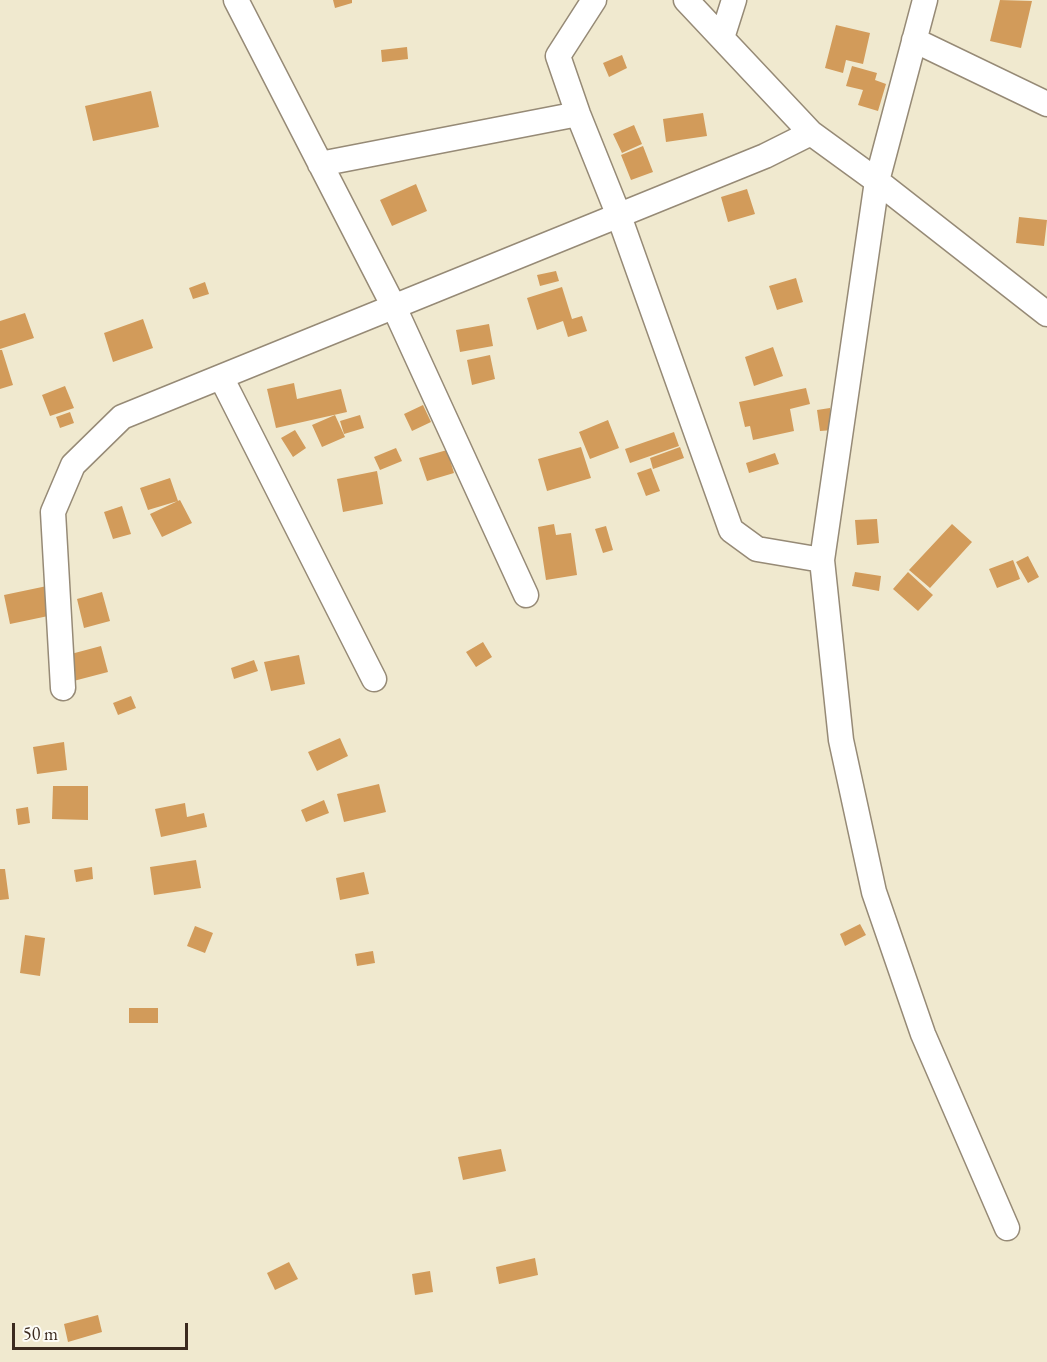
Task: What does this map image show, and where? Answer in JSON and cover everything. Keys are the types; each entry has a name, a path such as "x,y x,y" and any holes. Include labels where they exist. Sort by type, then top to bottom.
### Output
{"street":[{"path":"236,0 394,308 526,595"},
{"path":"594,0 558,56 578,114 619,216 731,530 757,549 822,560"},
{"path":"686,0 811,133 877,181 1047,314"},
{"path":"722,38 734,0"},
{"path":"925,0 877,181 822,560 841,740 874,892 923,1034 1007,1228"},
{"path":"914,40 1047,104"},
{"path":"320,164 578,114"},
{"path":"63,688 53,512 73,465 122,417 765,156 811,133"},
{"path":"221,377 374,679"}],"building":[{"path":"333,0 352,0 352,3 335,8"},
{"path":"1000,0 1032,1 1021,48 990,41"},
{"path":"836,25 870,33 863,64 846,60 843,73 825,68"},
{"path":"407,47 408,59 382,62 381,50"},
{"path":"622,55 627,68 609,77 603,63"},
{"path":"852,66 877,73 875,80 886,84 878,111 858,105 863,90 846,86"},
{"path":"151,91 159,127 93,141 85,106"},
{"path":"703,113 707,136 666,142 663,119"},
{"path":"634,125 642,144 622,153 613,134"},
{"path":"643,146 653,172 631,180 621,155"},
{"path":"416,184 427,211 392,226 380,200"},
{"path":"747,189 755,214 728,222 721,197"},
{"path":"1019,217 1047,220 1044,246 1016,243"},
{"path":"556,271 559,281 540,286 537,275"},
{"path":"796,278 803,302 777,310 769,286"},
{"path":"205,282 209,294 193,299 189,288"},
{"path":"562,287 572,319 582,316 587,331 568,337 563,321 537,330 527,298"},
{"path":"25,313 34,338 0,349 0,321"},
{"path":"143,319 153,348 113,362 104,333"},
{"path":"489,324 493,346 460,352 456,330"},
{"path":"773,347 783,376 754,386 745,357"},
{"path":"0,350 2,350 13,385 0,389"},
{"path":"490,355 495,379 472,385 467,360"},
{"path":"294,383 297,399 341,389 347,412 276,428 267,389"},
{"path":"65,386 74,408 50,416 42,395"},
{"path":"806,388 810,404 790,409 794,431 753,440 750,426 745,427 739,402"},
{"path":"423,405 431,422 412,431 404,414"},
{"path":"830,408 833,430 820,431 817,410"},
{"path":"70,412 74,423 60,428 56,417"},
{"path":"335,415 345,437 322,447 312,425"},
{"path":"360,415 364,428 344,434 340,421"},
{"path":"608,420 619,448 590,459 579,432"},
{"path":"295,430 306,448 293,457 281,438"},
{"path":"674,432 679,446 630,463 625,449"},
{"path":"581,447 591,478 547,491 538,459"},
{"path":"680,447 684,458 653,469 650,458"},
{"path":"396,448 402,461 380,470 374,457"},
{"path":"447,450 454,473 427,481 419,458"},
{"path":"775,453 779,464 749,473 746,463"},
{"path":"651,468 660,491 646,496 637,473"},
{"path":"377,471 383,504 343,512 337,479"},
{"path":"170,478 178,501 148,510 140,488"},
{"path":"180,500 192,523 162,537 150,514"},
{"path":"122,506 131,534 113,539 104,512"},
{"path":"877,519 879,543 857,545 855,520"},
{"path":"554,524 556,535 571,533 577,575 546,580 538,527"},
{"path":"952,524 972,542 930,588 909,570"},
{"path":"606,526 613,550 603,553 595,529"},
{"path":"1028,556 1039,577 1028,583 1016,562"},
{"path":"1013,560 1020,579 997,588 989,569"},
{"path":"855,572 881,576 879,591 852,586"},
{"path":"908,572 933,595 918,611 893,589"},
{"path":"66,582 72,611 10,624 4,595"},
{"path":"102,592 110,621 84,628 77,599"},
{"path":"483,642 492,657 476,667 466,652"},
{"path":"101,646 108,672 62,684 56,658"},
{"path":"299,655 305,684 271,691 264,662"},
{"path":"254,660 258,671 234,679 231,668"},
{"path":"131,696 136,708 118,715 113,703"},
{"path":"340,738 348,756 317,771 308,752"},
{"path":"64,742 67,770 37,774 33,747"},
{"path":"379,784 386,812 344,822 337,794"},
{"path":"53,786 88,786 88,820 52,819"},
{"path":"324,800 329,813 306,822 301,810"},
{"path":"185,803 187,817 204,813 207,827 161,837 155,809"},
{"path":"28,807 30,823 18,825 16,809"},
{"path":"196,860 201,888 154,895 150,867"},
{"path":"92,867 93,879 76,882 74,870"},
{"path":"0,869 5,869 9,899 0,900"},
{"path":"364,872 369,894 340,900 336,878"},
{"path":"860,924 866,935 845,946 840,934"},
{"path":"195,926 213,933 205,953 187,946"},
{"path":"25,935 45,938 40,976 20,973"},
{"path":"373,951 375,963 357,966 355,954"},
{"path":"129,1008 158,1008 158,1023 129,1023"},
{"path":"501,1149 506,1171 463,1180 458,1157"},
{"path":"535,1258 538,1275 499,1284 496,1267"},
{"path":"289,1262 298,1279 275,1290 267,1273"},
{"path":"430,1271 433,1292 415,1295 412,1274"},
{"path":"98,1315 102,1332 68,1342 64,1324"}]}
